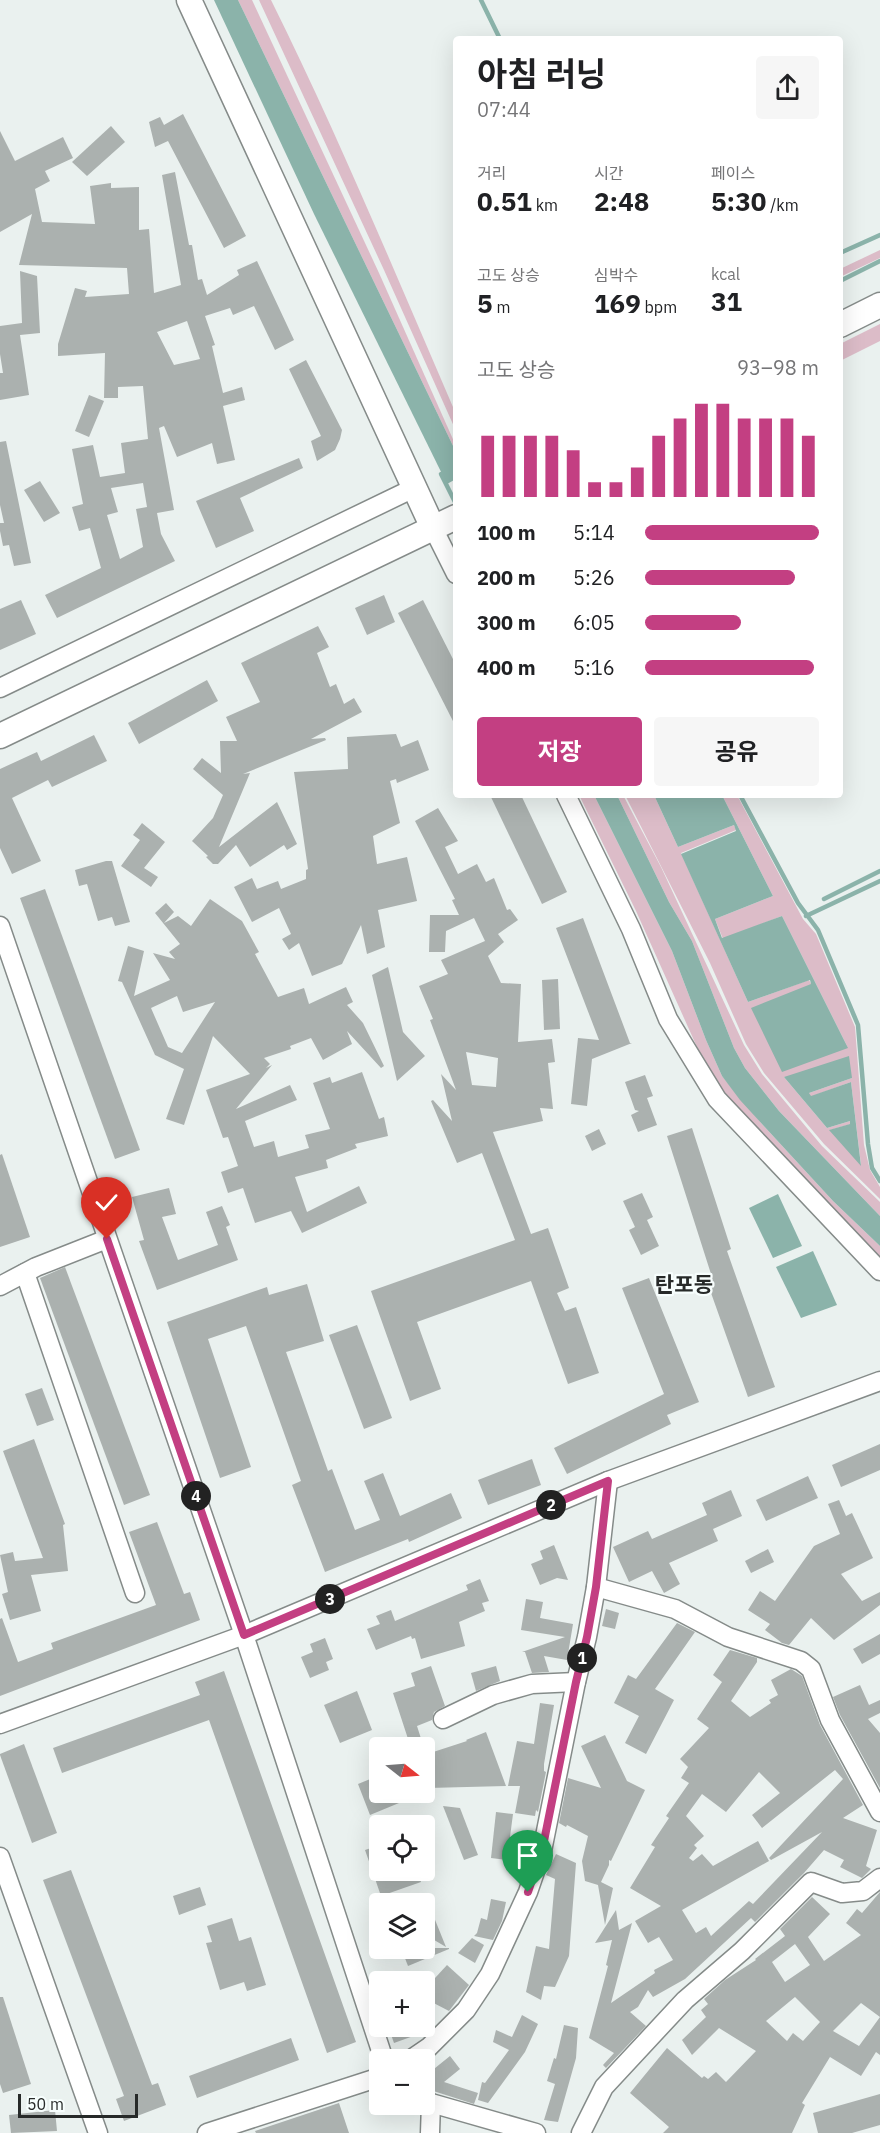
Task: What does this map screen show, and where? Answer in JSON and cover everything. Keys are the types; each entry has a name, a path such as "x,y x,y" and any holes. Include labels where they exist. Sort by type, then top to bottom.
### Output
{"main road":[{"path":"0,736 445,522 414,488 189,0"},
{"path":"843,324 880,305"}],"street":[{"path":"0,688 414,488"},
{"path":"445,522 453,560"},
{"path":"567,798 632,929 668,1019 717,1100 880,1271"},
{"path":"0,926 244,1635 380,2049"},
{"path":"0,1286 36,1267 107,1239"},
{"path":"25,1273 135,1593"},
{"path":"0,1724 244,1635 608,1481 880,1381"},
{"path":"426,2049 466,2010 490,1974 528,1892 542,1851 596,1587 608,1481"},
{"path":"596,1587 675,1609 728,1637 801,1661 811,1669 830,1720 880,1812"},
{"path":"443,1719 493,1695 532,1684 576,1682"},
{"path":"0,1857 98,2133"},
{"path":"580,2133 604,2087 685,2000 742,1951 811,1882 842,1893 863,1892 880,1878"},
{"path":"207,2133 369,2081"},
{"path":"435,2104 536,2133"},
{"path":"429,2115 430,2133"}],"shaded area":[{"path":"214,0 238,0 453,446 453,481 447,484 314,214"},
{"path":"238,0 252,0 379,273 453,439 453,446"},
{"path":"259,0 271,0 320,102 453,407 453,424"},
{"path":"880,250 880,258 843,276 843,268"},
{"path":"880,324 880,341 843,360 843,342"},
{"path":"580,798 596,798 672,951 722,1076 762,1124 833,1201 880,1246 880,1260 714,1085 636,911"},
{"path":"596,798 618,798 669,902 692,941 734,1048 745,1068 779,1111 880,1216 880,1246 833,1201 740,1100 722,1076 672,951"},
{"path":"618,798 625,798 661,867 744,1045 762,1074 822,1146 880,1202 880,1216 779,1111 745,1068 734,1048 692,941 669,902"},
{"path":"627,798 655,798 678,847 734,825 736,830 681,853 748,1002 809,980 848,1048 782,916 723,939 715,919 773,896 724,798 739,798 803,919 816,934 855,1027 864,1145 870,1170 880,1187 880,1199 824,1144 764,1073 746,1044 710,963","holes":["784,1077 852,1078 809,1093 810,1097 851,1082 861,1165 830,1130 851,1124 850,1121 827,1128"]},
{"path":"655,798 724,798 773,896 715,919 722,938 782,916 848,1048 782,1072 751,1008 811,984 810,980 748,1002 681,854 736,831 734,825 678,847"},
{"path":"849,1056 852,1078 809,1093 811,1096 851,1082 861,1166 829,1130 850,1124 850,1121 827,1128 784,1077"},
{"path":"778,1194 802,1246 773,1258 749,1208"},
{"path":"813,1251 837,1305 801,1318 776,1267"}],"building":[{"path":"183,114 246,236 224,248 168,141 155,147 149,122 160,117 164,125"},
{"path":"111,126 125,142 87,176 72,162"},
{"path":"0,131 15,161 63,137 73,158 45,171 50,181 35,189 42,222 95,224 90,186 111,183 111,188 139,187 139,230 149,229 154,293 181,285 162,175 175,172 198,280 202,279 207,295 239,275 237,270 257,261 294,340 275,350 254,306 233,315 230,308 205,316 215,345 212,346 223,393 242,387 245,400 223,406 235,460 217,464 212,443 177,457 164,426 159,428 174,510 157,513 161,534 175,561 57,618 45,595 101,568 90,528 79,531 72,507 83,504 72,449 93,445 100,477 125,473 121,443 148,439 143,386 118,387 118,398 104,398 105,353 58,356 58,344 75,288 87,291 85,297 129,294 127,268 19,265 32,214 0,232","holes":["187,321 200,359 174,365 157,332","143,483 147,507 136,509 143,547 120,559 107,515 118,512 111,488"]},
{"path":"20,271 37,276 40,333 20,335 29,395 0,400 0,373 3,373 0,326 22,323"},
{"path":"306,360 342,430 335,450 317,461 311,441 321,436 289,369"},
{"path":"89,395 104,401 89,437 75,431"},
{"path":"6,441 31,563 14,566 9,545 3,546 0,531 0,523 4,523 0,505 0,442"},
{"path":"299,458 303,468 240,498 254,531 216,548 196,501"},
{"path":"40,481 60,513 44,522 24,490"},
{"path":"384,595 395,622 367,635 355,608"},
{"path":"21,600 36,634 0,650 0,609"},
{"path":"423,600 453,659 453,721 398,613"},
{"path":"318,626 329,647 317,653 330,687 336,684 344,704 354,698 362,712 311,739 325,738 326,740 243,774 250,773 219,847 277,802 297,844 287,850 284,845 250,867 236,845 218,864 213,864 192,841 213,818 223,795 193,769 202,758 221,773 220,741 237,741 226,717 260,702 241,663"},
{"path":"207,680 218,701 139,744 128,723"},
{"path":"396,734 401,747 418,740 429,770 397,783 396,779 390,781 400,823 373,836 377,864 407,857 417,901 378,910 385,947 367,954 361,925 342,964 312,976 299,943 289,950 282,939 291,934 279,908 252,922 234,887 252,878 257,889 278,881 281,889 306,879 308,869 294,772 348,769 347,737"},
{"path":"94,735 107,761 52,787 48,780 12,798 41,861 12,874 0,848 0,769 37,752 41,761"},
{"path":"491,798 522,798 567,892 542,904"},
{"path":"438,808 458,841 445,847 458,874 477,864 486,882 494,878 507,910 510,909 518,920 498,934 504,942 488,956 501,983 521,984 518,1042 552,1039 555,1062 548,1063 553,1109 540,1108 543,1121 493,1132 531,1234 548,1228 569,1288 557,1293 565,1311 576,1307 599,1373 568,1384 531,1281 417,1322 441,1389 410,1401 371,1291 515,1240 482,1153 457,1163 431,1101 433,1100 452,1121 441,1074 456,1090 430,1020 433,1019 419,986 448,974 441,960 485,941 474,918 446,931 445,952 429,952 430,915 459,915 452,900 455,899 415,821","holes":["466,1052 498,1058 496,1087 472,1085"]},
{"path":"142,823 165,842 144,868 158,877 151,887 121,866 140,840 133,835"},
{"path":"112,861 130,922 115,926 112,917 98,921 87,884 79,886 75,870"},
{"path":"45,889 140,1150 115,1159 20,898"},
{"path":"210,899 242,921 259,952 255,954 278,997 304,988 309,1004 346,987 353,1002 347,1005 363,1023 384,1066 381,1068 347,1031 352,1044 323,1060 311,1038 290,1046 291,1049 264,1058 270,1064 266,1068 272,1065 236,1109 290,1085 297,1100 245,1121 254,1147 274,1141 278,1157 309,1148 305,1135 330,1129 313,1083 330,1077 332,1083 362,1072 379,1119 384,1117 388,1136 355,1144 357,1148 326,1160 328,1168 295,1177 307,1212 359,1186 367,1203 302,1233 291,1211 255,1223 243,1188 228,1193 221,1172 238,1166 228,1137 223,1138 206,1090 250,1074 213,1036 184,1125 166,1119 184,1069 155,1055 122,982 118,981 128,946 144,951 134,996 170,980 153,953 175,959 169,952 180,944 155,913 166,903 174,912 164,923 178,916 191,926","holes":["177,996 183,1012 215,1002 182,1053 168,1047 151,1008"]},
{"path":"583,918 630,1043 632,1043 592,1059 587,1106 571,1104 578,1038 599,1040 556,928"},
{"path":"388,967 403,1032 425,1056 397,1081 372,975"},
{"path":"558,979 560,1029 544,1030 542,980"},
{"path":"645,1075 653,1096 647,1098 657,1125 638,1132 631,1115 639,1111 635,1110 625,1082"},
{"path":"692,1128 731,1249 727,1251 775,1387 748,1397 705,1276 711,1274 667,1136"},
{"path":"599,1129 606,1144 592,1151 585,1136"},
{"path":"2,1154 30,1237 0,1247 0,1155"},
{"path":"169,1188 176,1214 162,1217 178,1260 218,1245 206,1212 222,1206 230,1225 226,1227 238,1260 157,1290 139,1241 144,1240 132,1197"},
{"path":"642,1193 653,1217 647,1220 659,1246 641,1255 629,1230 635,1227 623,1201"},
{"path":"65,1267 150,1495 124,1505 40,1278"},
{"path":"649,1278 699,1402 667,1415 671,1424 567,1474 554,1448 664,1394 622,1288"},
{"path":"307,1284 324,1341 286,1352 328,1471 332,1469 355,1530 380,1520 364,1481 383,1473 400,1516 451,1493 462,1518 409,1542 408,1539 325,1572 292,1485 301,1481 246,1326 208,1339 251,1467 220,1478 167,1322 267,1287 269,1295"},
{"path":"357,1325 392,1418 364,1429 329,1335"},
{"path":"42,1388 54,1420 37,1426 25,1394"},
{"path":"34,1439 65,1524 63,1525 68,1571 31,1575 41,1611 10,1620 2,1594 8,1592 0,1555 13,1552 15,1561 43,1558 3,1451"},
{"path":"880,1444 880,1470 841,1487 832,1465"},
{"path":"532,1459 541,1485 488,1505 478,1480"},
{"path":"808,1476 818,1498 766,1521 756,1500"},
{"path":"731,1490 742,1516 713,1529 718,1541 669,1563 680,1584 664,1593 652,1571 629,1582 613,1547 648,1531 652,1539 707,1515 702,1503"},
{"path":"839,1500 846,1516 852,1513 873,1558 841,1574 862,1601 880,1592 880,1605 834,1640 811,1618 789,1645 782,1643 765,1630 770,1624 748,1610 760,1591 775,1601 814,1546 840,1534 828,1504"},
{"path":"157,1522 184,1594 190,1592 200,1620 0,1696 0,1619 2,1618 18,1662 53,1649 51,1643 156,1605 129,1532"},
{"path":"554,1545 568,1580 557,1578 540,1585 531,1564 543,1559 540,1551"},
{"path":"768,1549 774,1562 751,1573 745,1561"},
{"path":"480,1579 489,1601 482,1603 485,1611 459,1622 465,1646 421,1659 415,1638 412,1639 411,1636 376,1650 367,1629 380,1624 376,1616 391,1610 395,1621 468,1590 466,1585"},
{"path":"526,1599 543,1602 540,1618 573,1624 567,1660 544,1656 549,1672 532,1673 525,1652 522,1652 565,1637 521,1630"},
{"path":"606,1609 619,1613 615,1629 602,1626"},
{"path":"677,1623 695,1632 655,1689 674,1700 646,1754 625,1743 639,1716 614,1703 628,1675 636,1679"},
{"path":"880,1634 880,1654 862,1664 853,1649"},
{"path":"325,1638 333,1659 326,1662 329,1670 310,1678 301,1657 313,1652 310,1644"},
{"path":"730,1650 757,1658 757,1662 731,1701 750,1717 771,1703 769,1700 778,1695 771,1680 791,1669 802,1676 820,1725 863,1805 843,1818 877,1830 866,1866 871,1869 862,1878 840,1867 844,1860 824,1850 755,1922 751,1918 685,1979 653,1997 648,1990 638,2007 630,2012 646,2026 606,2068 603,2065 614,2053 589,2038 608,1966 606,1965 612,1940 595,1943 616,1910 619,1930 632,1923 611,2003 655,1973 654,1970 673,1960 659,1937 648,1943 635,1921 661,1906 630,1888 655,1847 651,1845 669,1818 666,1816 689,1783 681,1778 688,1767 680,1759 709,1728 697,1719 722,1682 713,1675","holes":["835,1770 843,1779 769,1858 771,1860 822,1832 753,1904 749,1901 711,1936 706,1927 696,1933 682,1910 769,1861 758,1841 713,1866 702,1854 693,1861 689,1858 697,1848 694,1845 704,1836 686,1816 702,1794 726,1812 759,1772 780,1793 752,1815 762,1828"]},
{"path":"431,1666 445,1706 434,1712 432,1720 417,1726 420,1737 407,1737 393,1693 415,1686 411,1673"},
{"path":"496,1666 500,1681 476,1691 471,1673"},
{"path":"224,1671 356,2042 327,2053 209,1720 62,1773 53,1748 200,1695 195,1682"},
{"path":"860,1685 869,1705 880,1700 880,1713 868,1719 880,1733 880,1788 840,1715 833,1697"},
{"path":"357,1691 372,1730 340,1743 324,1705"},
{"path":"540,1703 554,1705 544,1764 546,1772 538,1812 536,1810 535,1816 515,1813 520,1786 508,1786 517,1741 534,1744"},
{"path":"486,1732 506,1786 435,1788 435,1751"},
{"path":"605,1735 627,1781 645,1790 611,1861 609,1860 601,1882 613,1888 605,1925 598,1885 585,1881 582,1861 588,1836 559,1823 568,1778 601,1788 581,1746"},
{"path":"24,1744 57,1833 32,1843 0,1755"},
{"path":"369,1780 369,1803 399,1803 370,1815 358,1784"},
{"path":"443,1806 460,1808 478,1855 464,1860"},
{"path":"496,1812 513,1814 507,1860 491,1858"},
{"path":"369,1849 369,1862 365,1850"},
{"path":"556,1854 576,1863 569,1956 555,1987 544,1986 541,2000 526,1992 536,1946 549,1949 555,1879 546,1875"},
{"path":"71,1870 152,2085 158,2083 166,2105 124,2121 116,2099 124,2096 43,1880"},
{"path":"376,1881 421,1882 390,1893 380,1893"},
{"path":"200,1887 206,1905 179,1915 173,1896"},
{"path":"880,1892 880,2017 880,2055 876,2052 861,2076 830,2057 802,2103 805,2105 792,2133 663,2133 669,2127 630,2093 667,2048 702,2078 704,2076 708,2079 716,2072 726,2082 756,2051 719,2028 692,2055 682,2040 706,2017 701,2010 708,2004 704,1999 725,1980 756,1960 785,1936 780,1929 812,1897 830,1914 808,1937 824,1961 861,1935 846,1923 857,1909 862,1913","holes":["795,1944 810,1965 785,1982 772,1962","795,1997 820,2022 803,2041 793,2033 787,2041 766,2021","861,2003 880,2017 859,2046 833,2031"]},
{"path":"491,1899 506,1902 502,1921 493,1940 474,1936 481,1918 487,1920"},
{"path":"232,1918 239,1941 251,1937 266,1985 247,1991 244,1982 220,1990 206,1943 212,1942 207,1926"},
{"path":"435,1920 446,1947 435,1940"},
{"path":"472,1938 484,1945 475,1963 458,1953"},
{"path":"435,1948 449,1949 435,1955"},
{"path":"405,1959 425,1959 408,1966"},
{"path":"447,1965 469,1985 449,2011 435,2004 435,1978"},
{"path":"0,1997 3,1997 31,2084 3,2093 0,2084"},
{"path":"522,2015 538,2024 525,2052 488,2103 478,2100 482,2082 485,2083 509,2050 493,2042 496,2030 512,2037"},
{"path":"564,2025 578,2028 576,2058 558,2122 544,2120 555,2084 547,2081 554,2058 556,2059"},
{"path":"392,2037 411,2037 394,2043"},
{"path":"291,2038 299,2060 197,2098 189,2076"},
{"path":"450,2056 460,2069 444,2082 478,2093 474,2104 435,2092 435,2068"},
{"path":"880,2094 880,2125 852,2133 818,2133 813,2113"},
{"path":"339,2103 349,2133 256,2133 255,2131"},
{"path":"55,2110 57,2131 11,2133 9,2115"}],"waterway":[{"path":"481,0 499,36"},
{"path":"843,252 880,235"},
{"path":"843,280 880,261"},
{"path":"441,474 453,498"},
{"path":"742,798 798,903 818,930 858,1025 868,1144 872,1168 880,1181"},
{"path":"824,899 880,871"},
{"path":"806,916 880,881"}],"district":[{"name":"탄포동","path":"684,1285"}],"route":[{"path":"107,1239 244,1635 608,1481 596,1587 587,1637 542,1851 528,1892"}]}
